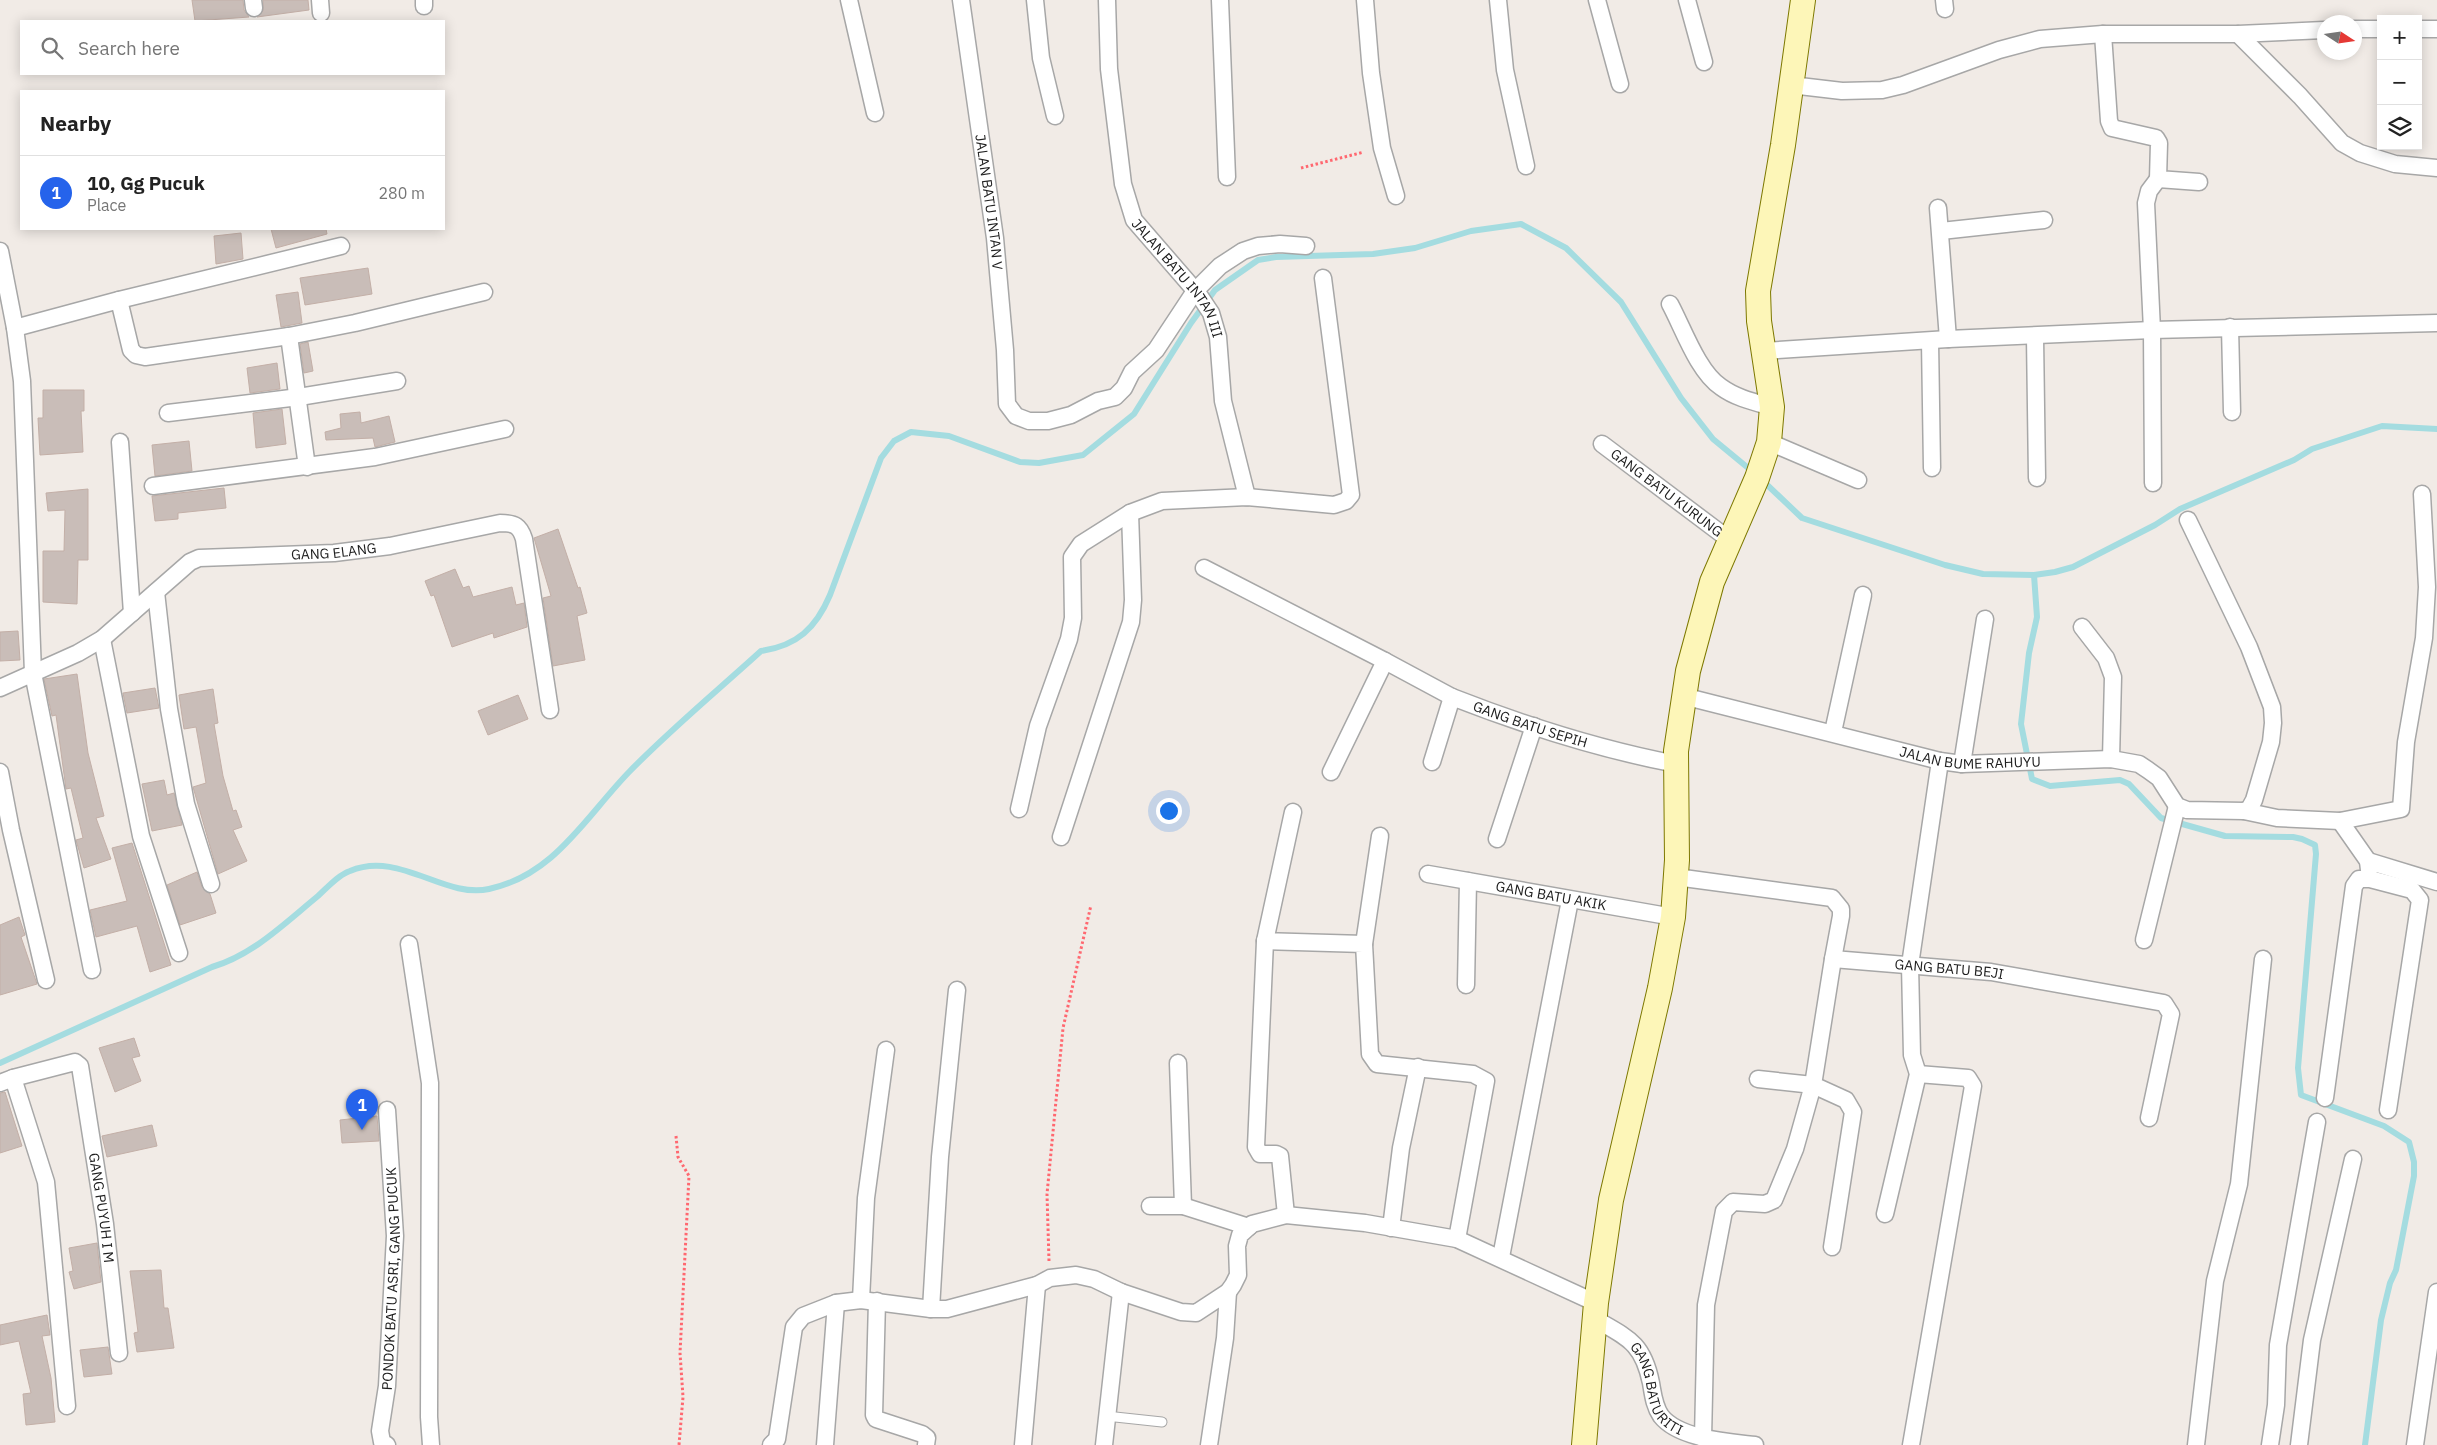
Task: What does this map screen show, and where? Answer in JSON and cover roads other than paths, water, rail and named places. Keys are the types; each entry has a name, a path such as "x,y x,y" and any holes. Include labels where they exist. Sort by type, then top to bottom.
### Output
{"street":[{"path":"849,0 875,113"},
{"name":"JALAN BATU INTAN V","path":"961,0 995,238 1004,341 1007,404 1011,411 1021,419 1048,422 1070,415 1098,401 1115,397 1124,388 1132,372 1156,350 1197,293"},
{"path":"1035,0 1041,58 1055,116"},
{"name":"JALAN BATU INTAN III","path":"1107,0 1109,69 1123,184 1134,220 1211,312 1218,336 1223,401 1247,497"},
{"path":"1220,0 1227,176"},
{"path":"1365,0 1371,73 1382,148 1396,196"},
{"path":"1498,0 1505,70 1526,166"},
{"path":"1597,0 1620,84"},
{"path":"1687,0 1704,62"},
{"path":"1584,1445 1596,1311 1611,1200 1660,988 1673,917 1676,877 1676,764 1683,696 1704,608 1764,460 1768,442 1772,407 1759,321 1758,292 1783,145 1803,0"},
{"path":"2362,29 2377,29"},
{"path":"2422,29 2437,29"},
{"path":"1790,85 1842,91 1882,90 1903,85 1999,50 2040,39 2103,34 2238,34 2317,30"},
{"path":"2103,34 2109,121 2112,128 2156,138 2159,143 2158,179 2149,190 2146,203 2152,330 2153,483"},
{"path":"2238,34 2300,96 2342,143 2360,153 2395,164 2437,168"},
{"path":"2158,179 2199,182"},
{"path":"1938,208 1948,339"},
{"path":"1941,231 2044,220"},
{"path":"1197,293 1220,266 1243,251 1258,246 1280,244 1306,246"},
{"path":"15,328 119,300 340,246"},
{"path":"0,251 15,328 22,381 34,673 92,970"},
{"path":"1018,809 1038,726 1069,639 1073,618 1072,557 1081,544 1130,513 1162,502 1247,497 1334,505 1342,504 1350,495 1322,278"},
{"path":"119,300 131,350 136,355 145,357 289,336 355,323 484,292"},
{"path":"1670,304 1699,360 1719,386 1733,395 1772,407"},
{"path":"1764,351 1930,342 1948,339 2034,337 2152,330 2437,323"},
{"path":"2230,327 2232,412"},
{"path":"289,336 307,466"},
{"path":"2034,337 2037,478"},
{"path":"1930,342 1932,468"},
{"path":"168,413 298,397 397,381"},
{"path":"153,486 375,457 505,428"},
{"path":"120,442 132,613"},
{"path":"1768,442 1858,480"},
{"name":"GANG BATU KURUNG","path":"1602,444 1731,541"},
{"path":"2144,940 2177,806 2194,811 2244,811 2277,818 2340,821 2401,809 2406,742 2424,638 2426,587 2422,494"},
{"path":"1061,838 1131,622 1133,600 1130,513"},
{"path":"2188,520 2249,647 2272,708 2271,742 2254,800 2249,808 2244,811"},
{"name":"GANG ELANG","path":"0,688 102,639 190,562 199,558 334,553 390,546 500,523 513,523 521,529 524,539 550,710"},
{"name":"GANG BATU SEPIH","path":"1204,568 1452,697 1590,745 1676,764"},
{"path":"156,592 170,709 186,804 211,884"},
{"path":"1833,732 1863,595"},
{"path":"1962,764 1985,619"},
{"path":"2082,627 2106,658 2114,677 2111,759"},
{"path":"102,639 142,836 179,954"},
{"path":"1331,772 1386,661"},
{"name":"JALAN BUME RAHUYU","path":"1683,696 1833,732 1940,761 1962,764 2111,759 2139,764 2159,778 2177,806"},
{"path":"1432,762 1452,697"},
{"path":"1497,840 1534,726"},
{"path":"1885,1214 1918,1074 1912,1055 1910,965 1940,761"},
{"path":"0,772 11,830 46,980"},
{"path":"1209,1445 1225,1338 1228,1292 1238,1274 1237,1246 1240,1235 1249,1227 1286,1215 1280,1156 1276,1154 1260,1154 1256,1146 1266,941 1293,812"},
{"path":"2340,821 2368,861 2370,878"},
{"path":"1380,836 1364,944 1370,1054 1377,1064 1381,1066 1473,1074 1486,1081 1457,1239"},
{"path":"2368,861 2437,882"},
{"name":"GANG BATU AKIK","path":"1428,874 1673,917"},
{"path":"1676,877 1832,898 1841,909 1842,916 1814,1085 1795,1149 1774,1200 1765,1204 1732,1202 1724,1211 1705,1320 1703,1438"},
{"path":"2326,1098 2354,886 2359,879 2370,878 2412,890 2420,900 2388,1110"},
{"path":"1466,985 1468,881"},
{"path":"1501,1257 1570,900"},
{"path":"1266,941 1364,944"},
{"path":"409,944 430,1083 431,1445"},
{"name":"GANG BATU BEJI","path":"1834,959 1991,972 2164,1003 2171,1014 2149,1118"},
{"path":"2196,1445 2215,1281 2239,1184 2263,959"},
{"path":"931,1310 940,1157 957,990"},
{"path":"861,1300 866,1198 886,1050"},
{"name":"GANG PUYUH I M","path":"6,1080 75,1062 78,1064 105,1224 119,1353"},
{"path":"1178,1063 1183,1206"},
{"path":"1391,1228 1401,1148 1418,1068"},
{"path":"1911,1445 1973,1086 1968,1078 1918,1074"},
{"path":"1758,1079 1814,1085 1846,1100 1853,1112 1832,1247"},
{"path":"6,1080 46,1182 67,1406"},
{"name":"PONDOK BATU ASRI, GANG PUCUK","path":"387,1110 394,1236 387,1376 380,1431 382,1442 387,1445"},
{"path":"2270,1445 2276,1405 2279,1336 2316,1122"},
{"path":"2299,1445 2312,1340 2352,1159"},
{"path":"1150,1206 1183,1206 1249,1227"},
{"name":"GANG BATURITI","path":"1286,1215 1365,1223 1457,1239 1501,1257 1596,1311 1633,1342 1642,1353 1648,1368 1655,1404 1662,1417 1677,1428 1703,1438 1756,1445"},
{"path":"771,1445 777,1439 794,1327 803,1316 836,1303 861,1300 931,1310 947,1309 1043,1281 1076,1275 1100,1282 1121,1292 1192,1314 1228,1292"},
{"path":"1023,1445 1043,1281"},
{"path":"1104,1445 1121,1292"},
{"path":"2415,1445 2437,1292"},
{"path":"877,1301 875,1417 922,1434 927,1438 926,1445"},
{"path":"825,1445 836,1303"}],"lane":[{"path":"1106,1416 1162,1422"}],"waterway":[{"path":"0,1063 241,955 281,927 337,879 350,871 368,866 386,866 455,887 472,890 489,889 512,882 533,871 568,842 614,788 646,755 761,651 785,645 804,634 812,626 830,595 881,458 894,441 911,432 949,436 1020,462 1039,463 1083,455 1134,414 1191,323 1215,290 1258,260 1276,257 1373,254 1415,248 1471,231 1521,224 1566,248 1621,302 1681,398 1713,439 1753,472"},
{"path":"1762,480 1802,518 1945,565 1983,574 2034,575 2073,567 2155,525 2180,509 2294,460 2312,449 2382,426 2437,429"},
{"path":"2034,575 2037,617 2029,653 2021,724 2032,779 2050,786 2120,780 2129,784 2161,818 2225,836 2293,837 2315,845 2316,854 2298,1068 2301,1095 2384,1126 2409,1142 2414,1162 2414,1176 2396,1270 2390,1283 2381,1320 2365,1445"}],"place":[{"name":"10, Gg Pucuk","path":"362,1130"}]}
